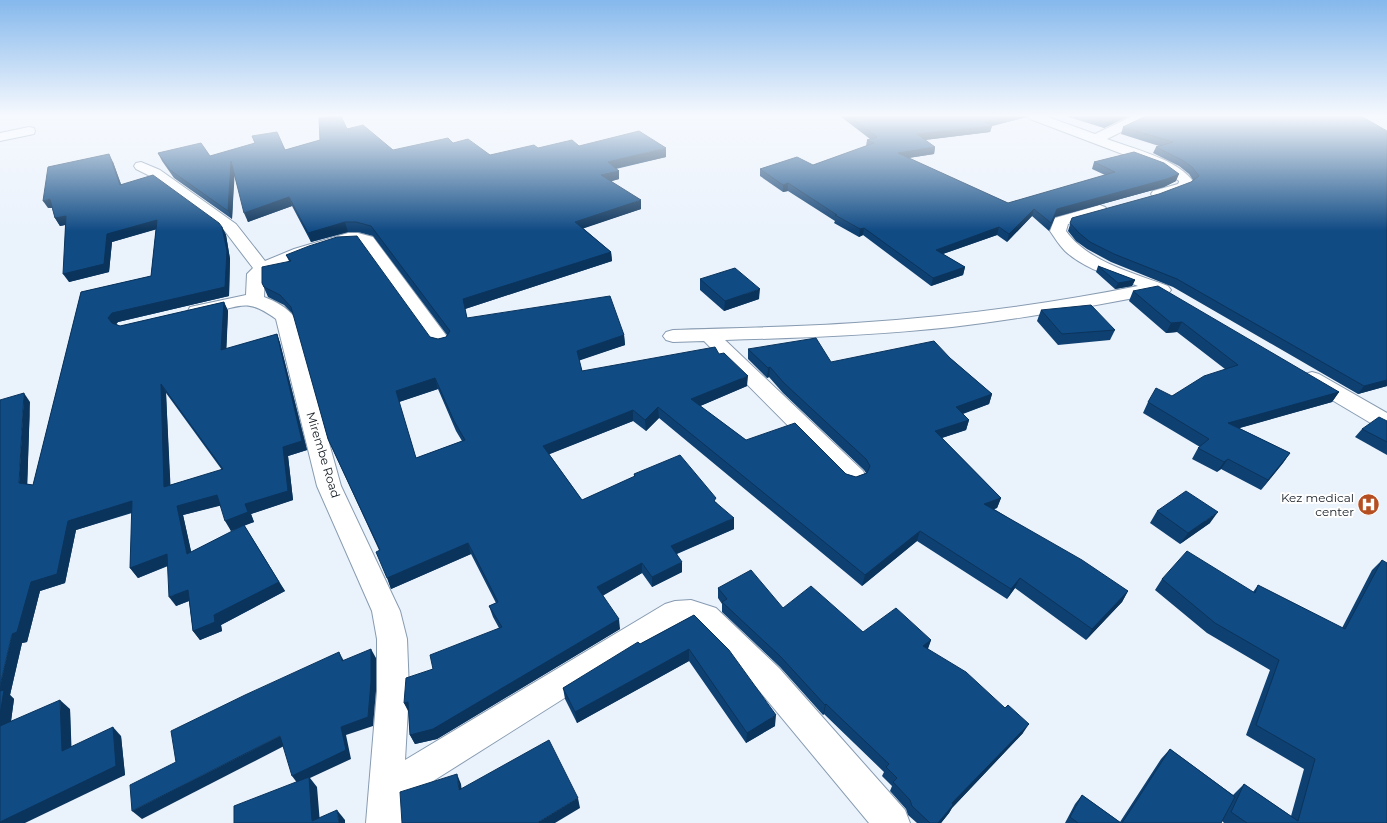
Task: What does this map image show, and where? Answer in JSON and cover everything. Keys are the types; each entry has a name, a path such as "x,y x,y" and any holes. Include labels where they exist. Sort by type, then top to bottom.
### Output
{"street":[{"path":"1137,154 1167,166 1180,174 1187,183 1183,186 1141,199"},
{"path":"141,166 155,173 230,227 263,269"},
{"path":"1112,207 1061,221 1058,231 1064,241 1074,250 1157,288 1175,298"},
{"path":"172,317 234,302 255,300 256,274 263,269 280,261 348,238 358,238 367,240 441,342"},
{"path":"673,336 881,328 978,318 1062,306 1157,288"},
{"name":"Mirembe Road","path":"255,300 276,310 285,317 329,486 386,611 392,638 393,691 384,823"},
{"path":"708,334 854,477"},
{"path":"1296,370 1387,423"},
{"path":"386,791 675,613 691,612 706,617 768,678 892,823"}],"building":[{"path":"109,154 120,185 153,175 219,223 222,227 227,251 225,287 112,313 108,318 112,323 120,326 224,302 221,350 277,334 302,441 283,447 288,491 245,504 248,512 225,521 217,495 177,506 187,554 244,525 279,582 214,615 215,622 193,631 188,590 169,597 167,554 130,568 132,501 68,521 57,574 31,582 17,632 12,634 0,686 0,400 24,393 19,483 33,485 81,292 151,276 157,220 107,234 104,264 63,274 66,216 55,218 50,199 43,201 48,167","holes":["161,384 223,469 164,487"]},
{"path":"159,154 209,154 210,156 216,154 639,154 608,162 619,171 601,175 641,200 575,222 611,252 463,299 467,318 610,296 624,335 577,351 582,371 715,347 719,354 724,353 748,376 691,399 746,440 795,423 846,474 856,477 867,473 870,466 866,459 784,383 770,367 768,368 748,349 816,338 831,362 934,341 950,358 992,394 956,407 969,420 935,431 1001,498 984,504 1082,560 1128,591 1092,629 1020,578 1011,589 920,531 865,575 658,407 645,420 633,410 543,446 582,500 635,476 634,474 680,455 716,498 714,501 734,518 671,546 682,562 652,577 642,563 597,587 619,619 433,729 410,735 408,702 404,703 406,678 433,669 430,655 502,627 489,606 498,602 468,543 387,578 376,552 380,550 328,439 291,307 280,295 264,287 262,283 262,267 291,261 286,255 309,246 337,237 357,236 430,337 438,339 446,337 450,331 371,226 356,222 345,222 308,233 289,197 244,213 231,161 228,211 170,170","holes":["435,378 454,421 465,440 416,458 396,391"]},
{"path":"842,154 901,154 1008,203 1115,172 1094,162 1124,154 1141,154 1164,163 1179,174 1167,179 1057,209 1051,223 1034,209 1009,234 999,227 936,250 965,267 933,278 864,228 860,229 835,215 837,215 788,183 783,185 760,169 797,157 813,165"},
{"path":"1171,154 1387,154 1387,380 1364,386 1177,279 1114,254 1090,242 1070,223 1072,218 1159,194 1191,182 1199,176 1192,167"},
{"path":"1098,266 1135,280 1118,283"},
{"path":"735,268 760,289 725,301 700,279"},
{"path":"1158,286 1339,392 1228,423 1290,453 1268,480 1228,459 1224,462 1198,448 1209,439 1148,402 1156,388 1172,396 1204,376 1238,365 1182,322 1171,323 1133,291"},
{"path":"1091,305 1115,330 1062,334 1041,310"},
{"path":"1379,417 1387,421 1387,442 1362,429"},
{"path":"1186,491 1218,512 1188,533 1157,511"},
{"path":"1187,551 1255,593 1258,585 1345,629 1382,560 1387,563 1387,823 1247,823 1231,812 1244,784 1298,821 1315,759 1256,725 1279,660 1215,623 1162,579"},
{"path":"751,570 783,608 811,586 863,632 896,608 931,640 923,646 966,672 1005,708 1008,705 1029,724 952,803 953,805 938,823 930,823 912,806 910,800 893,782 897,778 886,767 889,764 826,704 825,705 781,657 722,602 727,599 718,588"},
{"path":"694,615 729,650 776,715 747,733 689,649 575,712 563,688 638,642 640,644"},
{"path":"371,649 371,682 368,717 341,727 346,750 292,776 280,736 132,811 130,785 176,762 171,731 339,652 342,661"},
{"path":"4,690 0,715 0,691"},
{"path":"60,700 62,751 113,727 116,766 0,822 0,726"},
{"path":"549,740 578,798 537,823 402,823 400,792 457,774 459,790"},
{"path":"1170,749 1235,797 1221,823 1122,823"},
{"path":"309,777 312,821 337,810 339,823 234,823 234,806"},
{"path":"1082,795 1121,823 1078,823 1070,817"}],"place":[{"name":"Kez medical center","path":"1369,505"}]}
